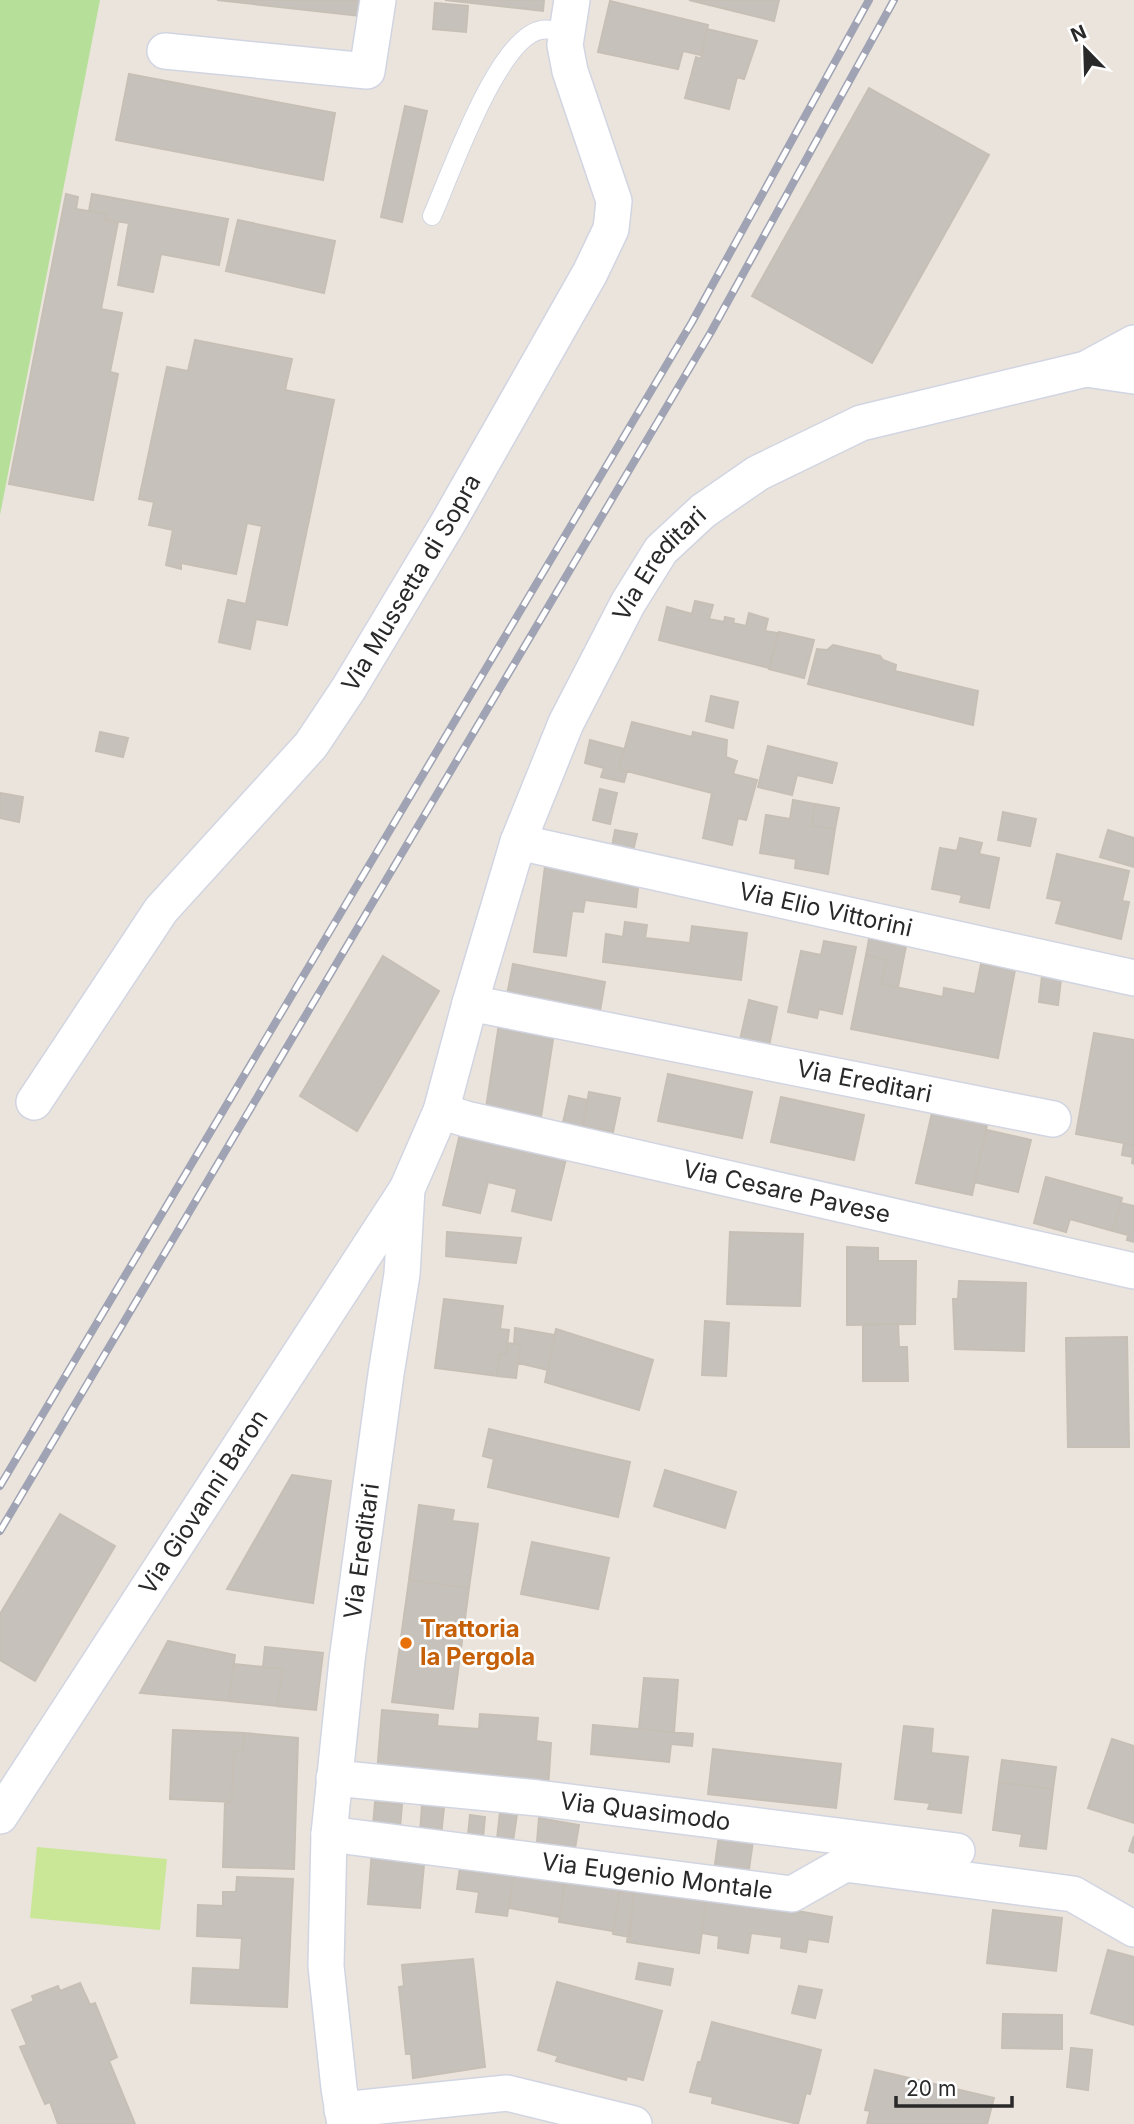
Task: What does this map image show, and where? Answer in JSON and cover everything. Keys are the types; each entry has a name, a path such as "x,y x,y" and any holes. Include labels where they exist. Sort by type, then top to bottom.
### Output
{"street":[{"path":"165,51 367,71 378,0"},
{"name":"Via Mussetta di Sopra","path":"34,1102 161,910 311,745 349,688 448,523 590,273 611,229 614,201 570,71 565,45 570,16"},
{"name":"Via Ereditari","path":"634,2124 507,2093 344,2117 326,1966 329,1834 384,1387 402,1274 407,1189 441,1111 518,842 566,723 628,603 661,550 703,511 758,472 861,423 1086,369 1134,343"},
{"name":"Via Ereditari","path":"1086,369 1134,376"},
{"name":"Via Elio Vittorini","path":"518,842 1134,978"},
{"name":"Via Ereditari","path":"470,1003 1053,1119"},
{"name":"Via Cesare Pavese","path":"441,1111 466,1119 1134,1271"},
{"name":"Via Giovanni Baron","path":"0,1816 407,1189"},
{"name":"Via Quasimodo","path":"334,1778 538,1798 957,1851"},
{"name":"Via Eugenio Montale","path":"329,1834 792,1894 845,1864 1073,1894 1134,1928"}],"lane":[{"path":"432,216 487,90 508,55 522,39 570,16"}],"green space":[{"path":"0,0 100,0 0,515"},
{"path":"37,1847 167,1859 160,1930 30,1918"}],"building":[{"path":"217,0 362,0 360,16"},
{"path":"445,0 544,0 543,11"},
{"path":"689,0 779,0 774,21"},
{"path":"610,1 708,25 701,55 683,51 678,69 598,52"},
{"path":"435,3 468,6 466,32 433,29"},
{"path":"707,29 757,41 744,79 737,77 729,109 685,98 696,57 701,59"},
{"path":"129,74 335,113 323,180 116,140"},
{"path":"869,88 989,155 872,363 752,296"},
{"path":"405,106 427,111 402,222 381,217"},
{"path":"66,194 78,197 76,209 106,214 105,220 118,222 101,309 122,313 110,372 118,374 93,500 9,484"},
{"path":"92,194 228,219 219,265 161,254 153,292 118,285 129,223 105,220 106,214 89,211"},
{"path":"238,220 335,241 324,293 226,271"},
{"path":"195,340 292,359 285,390 334,400 287,625 256,619 250,649 219,642 228,600 246,604 262,526 247,523 236,574 181,563 181,569 166,565 173,530 149,525 154,502 139,499 167,367 188,371"},
{"path":"695,601 713,605 709,619 724,622 725,617 734,619 733,623 746,626 749,613 768,619 765,631 778,633 769,668 659,640 667,607 692,614"},
{"path":"779,632 814,640 804,678 769,669"},
{"path":"833,645 880,656 896,665 895,671 978,691 973,725 808,684 817,649 827,650"},
{"path":"711,696 738,702 733,728 706,721"},
{"path":"632,722 692,737 693,732 727,740 726,757 737,761 733,774 757,780 746,820 738,818 732,845 703,838 712,793 619,769"},
{"path":"100,732 128,738 123,757 96,751"},
{"path":"590,740 624,749 619,769 627,771 624,782 601,777 604,768 585,763"},
{"path":"768,746 837,763 832,783 797,775 792,795 758,787"},
{"path":"600,789 617,793 610,824 593,820"},
{"path":"0,793 23,797 19,822 0,818"},
{"path":"793,800 815,804 812,826 835,829 828,874 795,868 796,859 760,853 766,815 790,819"},
{"path":"815,804 839,808 835,829 812,826"},
{"path":"1003,812 1036,819 1030,846 998,840"},
{"path":"615,830 637,834 633,851 612,846"},
{"path":"1108,830 1134,838 1134,867 1100,857"},
{"path":"960,838 982,843 979,854 999,858 989,908 960,902 962,895 932,889 940,848 957,851"},
{"path":"1057,854 1129,871 1122,901 1129,902 1121,939 1056,923 1062,901 1047,898"},
{"path":"545,866 639,878 636,907 585,900 583,912 572,911 566,956 534,952"},
{"path":"625,922 647,925 645,938 690,943 692,926 747,933 741,980 603,962 606,934 623,937"},
{"path":"869,939 906,946 898,987 881,984 887,960 866,955"},
{"path":"824,941 856,947 842,1014 819,1009 817,1018 788,1012 801,951 821,955"},
{"path":"866,955 887,960 881,984 943,997 944,988 975,994 981,964 1015,970 998,1058 851,1029"},
{"path":"383,956 439,991 357,1131 300,1096"},
{"path":"513,964 605,982 599,1017 506,1000"},
{"path":"1042,976 1061,979 1058,1005 1039,1002"},
{"path":"749,1000 777,1007 769,1046 740,1040"},
{"path":"499,1024 554,1033 541,1117 486,1108"},
{"path":"1094,1033 1134,1040 1134,1145 1076,1134"},
{"path":"668,1074 752,1092 742,1138 658,1121"},
{"path":"589,1092 620,1098 613,1132 583,1126"},
{"path":"569,1096 587,1100 582,1131 562,1127"},
{"path":"781,1097 864,1115 854,1160 771,1142"},
{"path":"932,1113 987,1125 972,1195 916,1183"},
{"path":"987,1130 1031,1140 1018,1192 974,1182"},
{"path":"460,1134 566,1159 551,1220 512,1211 517,1189 488,1182 480,1213 443,1205"},
{"path":"1124,1143 1134,1145 1134,1164 1133,1157 1122,1155"},
{"path":"1046,1177 1122,1198 1113,1231 1070,1219 1066,1232 1034,1223"},
{"path":"1121,1203 1134,1206 1134,1242 1127,1240 1128,1235 1113,1231"},
{"path":"447,1232 521,1238 516,1263 446,1256"},
{"path":"730,1232 803,1234 800,1306 727,1304"},
{"path":"847,1247 878,1248 878,1261 916,1261 915,1324 847,1325"},
{"path":"959,1281 1026,1283 1024,1351 955,1349 953,1299 958,1299"},
{"path":"444,1299 503,1306 500,1329 509,1330 506,1354 500,1354 497,1376 435,1368"},
{"path":"705,1321 729,1323 726,1376 702,1375"},
{"path":"863,1324 898,1324 899,1347 907,1347 908,1381 863,1381"},
{"path":"515,1328 555,1335 548,1370 518,1363 520,1345 514,1344"},
{"path":"556,1329 653,1360 639,1410 545,1382"},
{"path":"1127,1337 1129,1447 1068,1447 1066,1338"},
{"path":"508,1343 520,1345 516,1378 497,1376 500,1354 506,1354"},
{"path":"489,1429 630,1462 618,1517 488,1487 494,1459 483,1456"},
{"path":"665,1470 736,1492 725,1528 654,1506"},
{"path":"292,1475 331,1481 313,1603 227,1589"},
{"path":"419,1505 454,1510 452,1521 478,1524 469,1588 409,1580"},
{"path":"60,1514 115,1546 35,1681 0,1660 0,1614"},
{"path":"532,1542 609,1558 598,1609 521,1594"},
{"path":"409,1580 469,1588 453,1709 392,1702"},
{"path":"168,1641 235,1655 229,1701 140,1693"},
{"path":"265,1647 323,1653 316,1710 277,1706 283,1669 263,1667"},
{"path":"234,1664 283,1669 277,1706 229,1701"},
{"path":"644,1678 678,1680 674,1732 639,1729"},
{"path":"382,1710 438,1715 437,1726 479,1729 480,1714 538,1718 536,1741 551,1743 548,1789 377,1774"},
{"path":"593,1725 693,1734 692,1746 671,1744 669,1762 591,1754"},
{"path":"904,1726 933,1729 931,1753 968,1757 961,1813 928,1809 930,1803 895,1799"},
{"path":"173,1730 244,1733 243,1751 234,1751 232,1802 170,1799"},
{"path":"244,1733 298,1738 294,1869 223,1867 225,1802 232,1802 234,1751 243,1751"},
{"path":"1112,1739 1134,1746 1134,1823 1088,1808"},
{"path":"713,1749 841,1764 836,1808 708,1794"},
{"path":"1002,1760 1056,1767 1053,1789 999,1782"},
{"path":"999,1782 1053,1789 1046,1849 1020,1846 1022,1834 993,1830"},
{"path":"375,1802 402,1804 400,1828 373,1825"},
{"path":"422,1804 444,1807 441,1836 420,1835"},
{"path":"500,1812 517,1814 513,1841 497,1839"},
{"path":"470,1815 485,1817 483,1837 468,1835"},
{"path":"539,1818 579,1825 575,1848 537,1842"},
{"path":"719,1836 753,1841 748,1876 714,1871"},
{"path":"1134,1836 1134,1853 1129,1851"},
{"path":"372,1850 425,1854 420,1908 368,1904"},
{"path":"461,1860 515,1867 507,1916 476,1912 479,1892 457,1889"},
{"path":"515,1867 565,1875 560,1917 509,1908"},
{"path":"566,1874 620,1888 613,1931 559,1922"},
{"path":"237,1877 293,1879 287,2007 191,2003 193,1968 240,1970 242,1938 197,1936 198,1905 223,1906 223,1892 236,1892"},
{"path":"635,1884 707,1895 699,1953 627,1942"},
{"path":"620,1888 634,1891 630,1937 613,1934"},
{"path":"707,1895 832,1917 828,1942 808,1939 806,1952 781,1948 782,1937 751,1933 748,1953 718,1948 719,1936 702,1933"},
{"path":"993,1910 1062,1918 1056,1971 987,1963"},
{"path":"1108,1950 1134,1957 1134,2025 1091,2013"},
{"path":"473,1959 485,2067 413,2078 411,2054 406,2054 399,1987 404,1986 402,1965"},
{"path":"639,1963 673,1969 670,1985 636,1979"},
{"path":"557,1982 662,2011 643,2080 627,2076 626,2080 556,2061 558,2056 538,2050"},
{"path":"80,1983 90,2005 95,2003 117,2057 109,2061 135,2124 58,2124 50,2102 45,2104 20,2047 27,2045 12,2010 34,2001 32,1996 58,1986 60,1991"},
{"path":"799,1986 822,1990 815,2018 792,2013"},
{"path":"1003,2014 1062,2015 1062,2049 1002,2048"},
{"path":"712,2022 821,2050 810,2094 806,2093 798,2124 712,2103 713,2097 690,2092"},
{"path":"1071,2048 1092,2050 1088,2090 1067,2087"},
{"path":"875,2070 994,2098 987,2124 867,2124 870,2111 865,2110"}],"railway":[{"path":"0,1486 692,322 869,0"},
{"path":"0,1531 711,332 894,0"}],"place":[{"name":"Trattoria la Pergola","path":"406,1643"}]}
